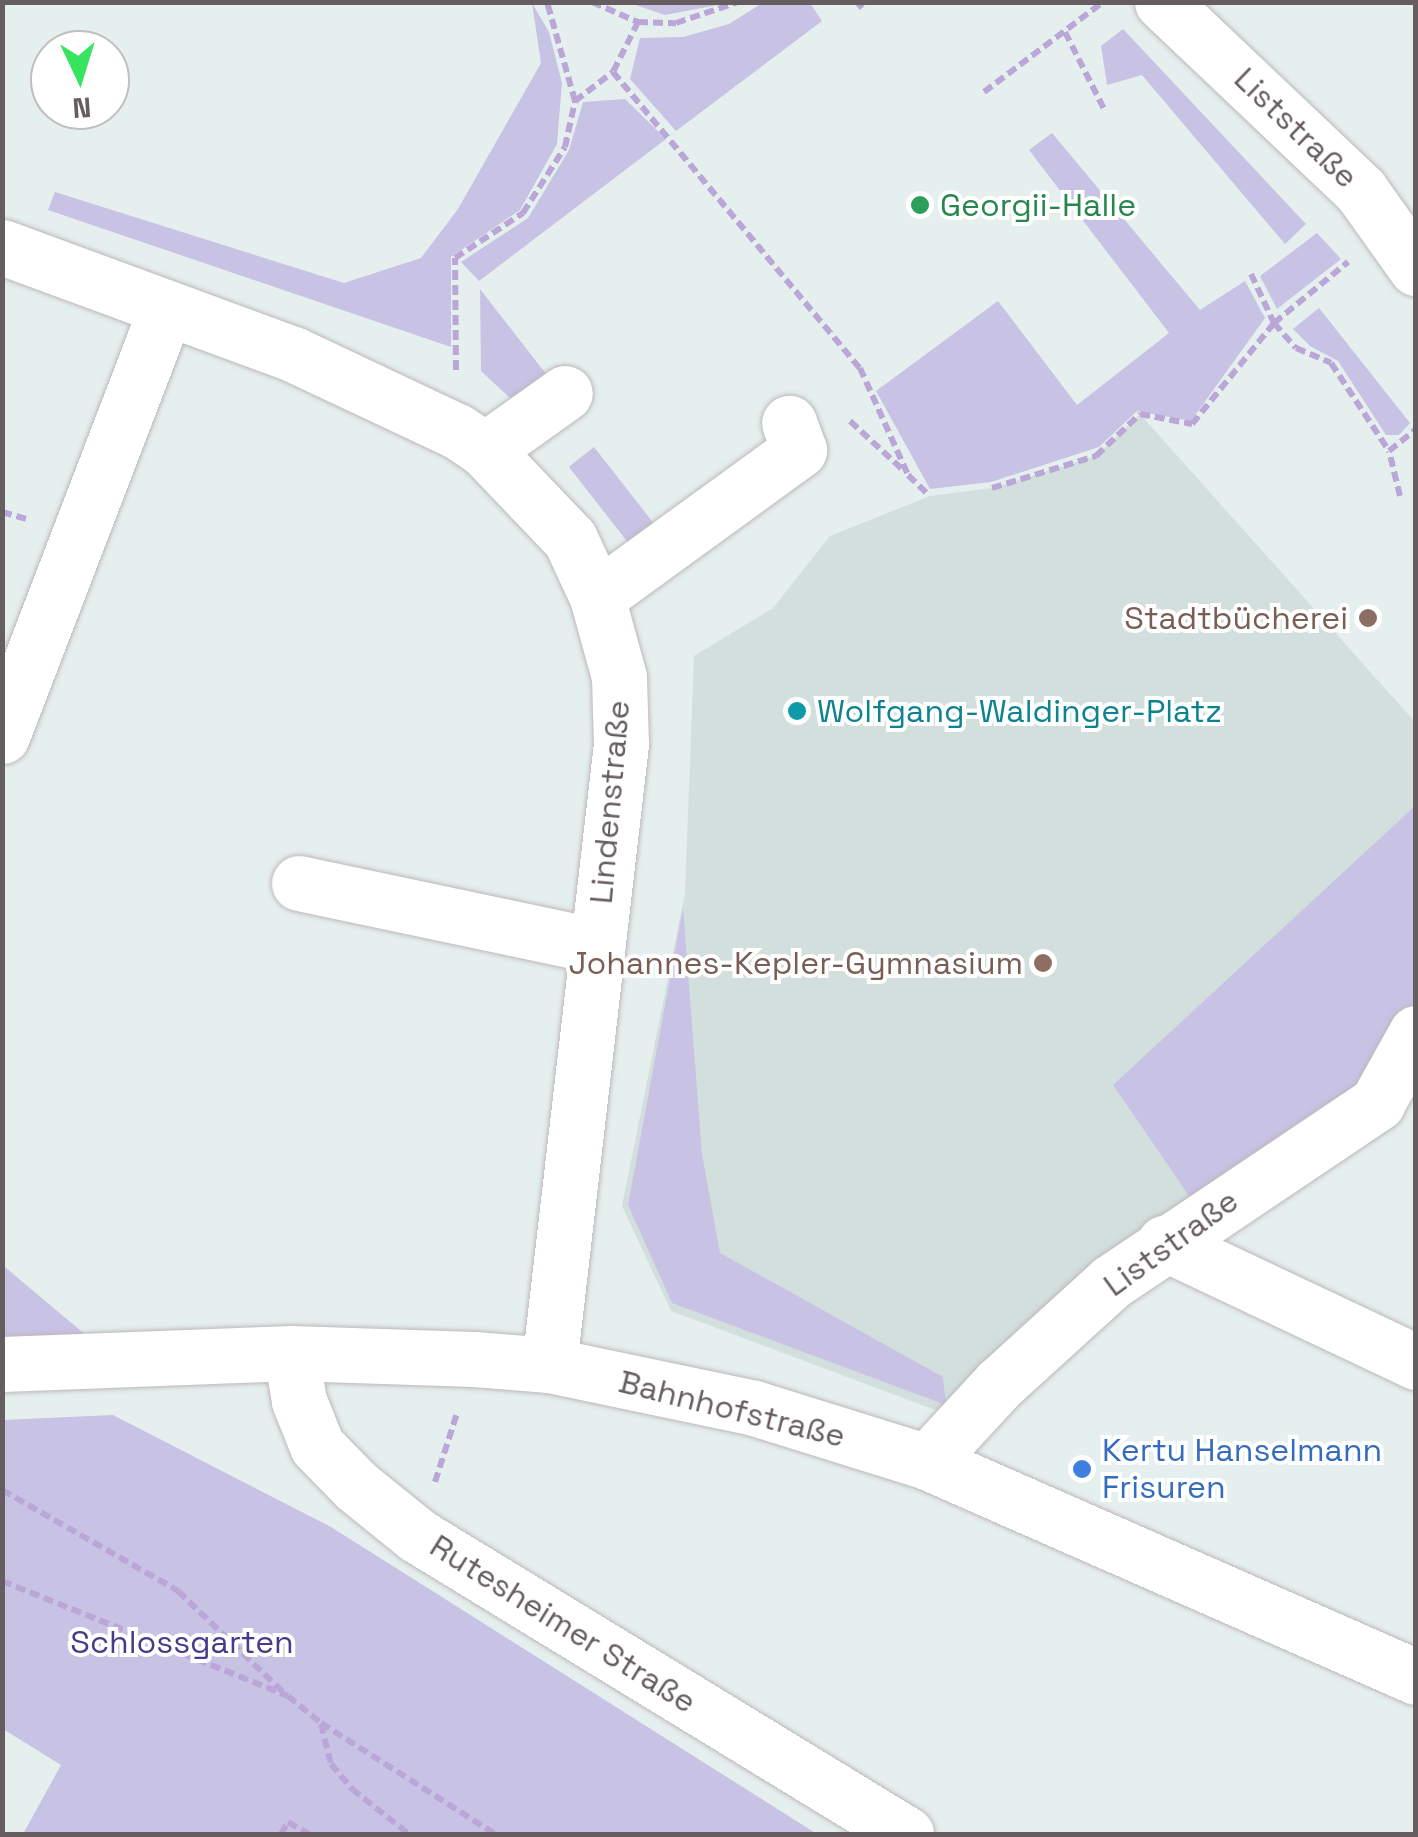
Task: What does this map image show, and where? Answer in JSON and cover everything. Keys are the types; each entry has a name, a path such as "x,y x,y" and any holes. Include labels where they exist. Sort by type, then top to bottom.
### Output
{"street":[{"name":"Liststraße","path":"1162,2 1361,190 1402,249"},
{"name":"Lindenstraße","path":"2,247 293,354 471,441 570,539 597,597 619,677 621,744 549,1365"},
{"path":"2,736 166,308"},
{"path":"471,441 565,393"},
{"path":"597,597 798,450 813,416"},
{"path":"299,883 597,946"},
{"name":"Liststraße","path":"927,1462 999,1384 1111,1282 1376,1102 1416,1033"},
{"path":"1164,1243 1416,1362"},
{"name":"Bahnhofstraße","path":"2,1364 291,1353 474,1358 549,1365 754,1408 927,1462 1416,1677"},
{"name":"Rutesheimer Straße","path":"291,1353 299,1400 317,1446 356,1486 418,1536 906,1834"}],"path":[{"path":"471,441 455,258 523,213 566,147 575,101 547,2"},
{"path":"592,2 638,22 676,23 738,2"},
{"path":"984,92 1104,2"},
{"path":"575,101 613,72 638,22"},
{"path":"1065,32 1105,111"},
{"path":"613,72 860,368 908,474"},
{"path":"992,488 1096,456 1140,414 1192,424 1274,323 1402,249"},
{"path":"1251,274 1274,323 1296,348 1332,363 1390,451 1400,496"},
{"path":"813,416 908,474 930,496"},
{"path":"1390,451 1416,428"},
{"path":"434,1485 474,1358"},
{"path":"2,1490 178,1591 321,1723 495,1834"},
{"path":"2,1581 288,1696"},
{"path":"321,1723 331,1764 352,1789 408,1834"},
{"path":"281,1834 288,1822 309,1834"}],"shaded area":[{"name":"Johannes-Kepler-Gymnasium","path":"1140,414 1415,722 1415,1033 946,1414 671,1311 622,1206 685,893 694,656 773,608 830,536 930,496 992,488 1096,456"}],"green space":[{"path":"764,2 810,3 822,21 676,131 630,79 640,38 683,37 729,24"},
{"path":"532,3 549,32 562,83 557,144 520,210 451,257 451,347 48,210 55,192 344,283 421,258 458,209 541,63"},
{"path":"630,3 728,3 665,15"},
{"path":"1123,29 1306,224 1285,244 1142,75 1107,85 1101,46"},
{"path":"625,99 666,139 479,281 461,262 528,218 569,150 583,102"},
{"path":"1052,133 1200,310 1245,281 1265,318 1191,421 1137,411 1099,447 991,482 930,489 876,391 998,301 1077,405 1169,333 1029,150"},
{"path":"1317,233 1341,259 1277,309 1260,276"},
{"path":"480,289 560,392 526,413 481,371"},
{"path":"1319,308 1410,423 1399,435 1386,435 1338,361 1310,346 1293,329"},
{"path":"594,447 654,524 629,544 569,467"},
{"path":"1415,806 1415,1008 1387,1070 1190,1197 1113,1085"},
{"path":"683,908 702,1154 720,1253 943,1377 946,1405 672,1303 628,1205"},
{"path":"2,1266 6,1268 112,1357 3,1364"},
{"name":"Schlossgarten","path":"113,1415 331,1527 817,1834 23,1834 61,1765 3,1729 3,1420"}],"place":[{"name":"Georgii-Halle","path":"920,205"},
{"name":"Stadtbücherei","path":"1368,618"},
{"name":"Wolfgang-Waldinger-Platz","path":"797,711"},
{"name":"Johannes-Kepler-Gymnasium","path":"1043,963"},
{"name":"Kertu Hanselmann Frisuren","path":"1082,1469"}]}
